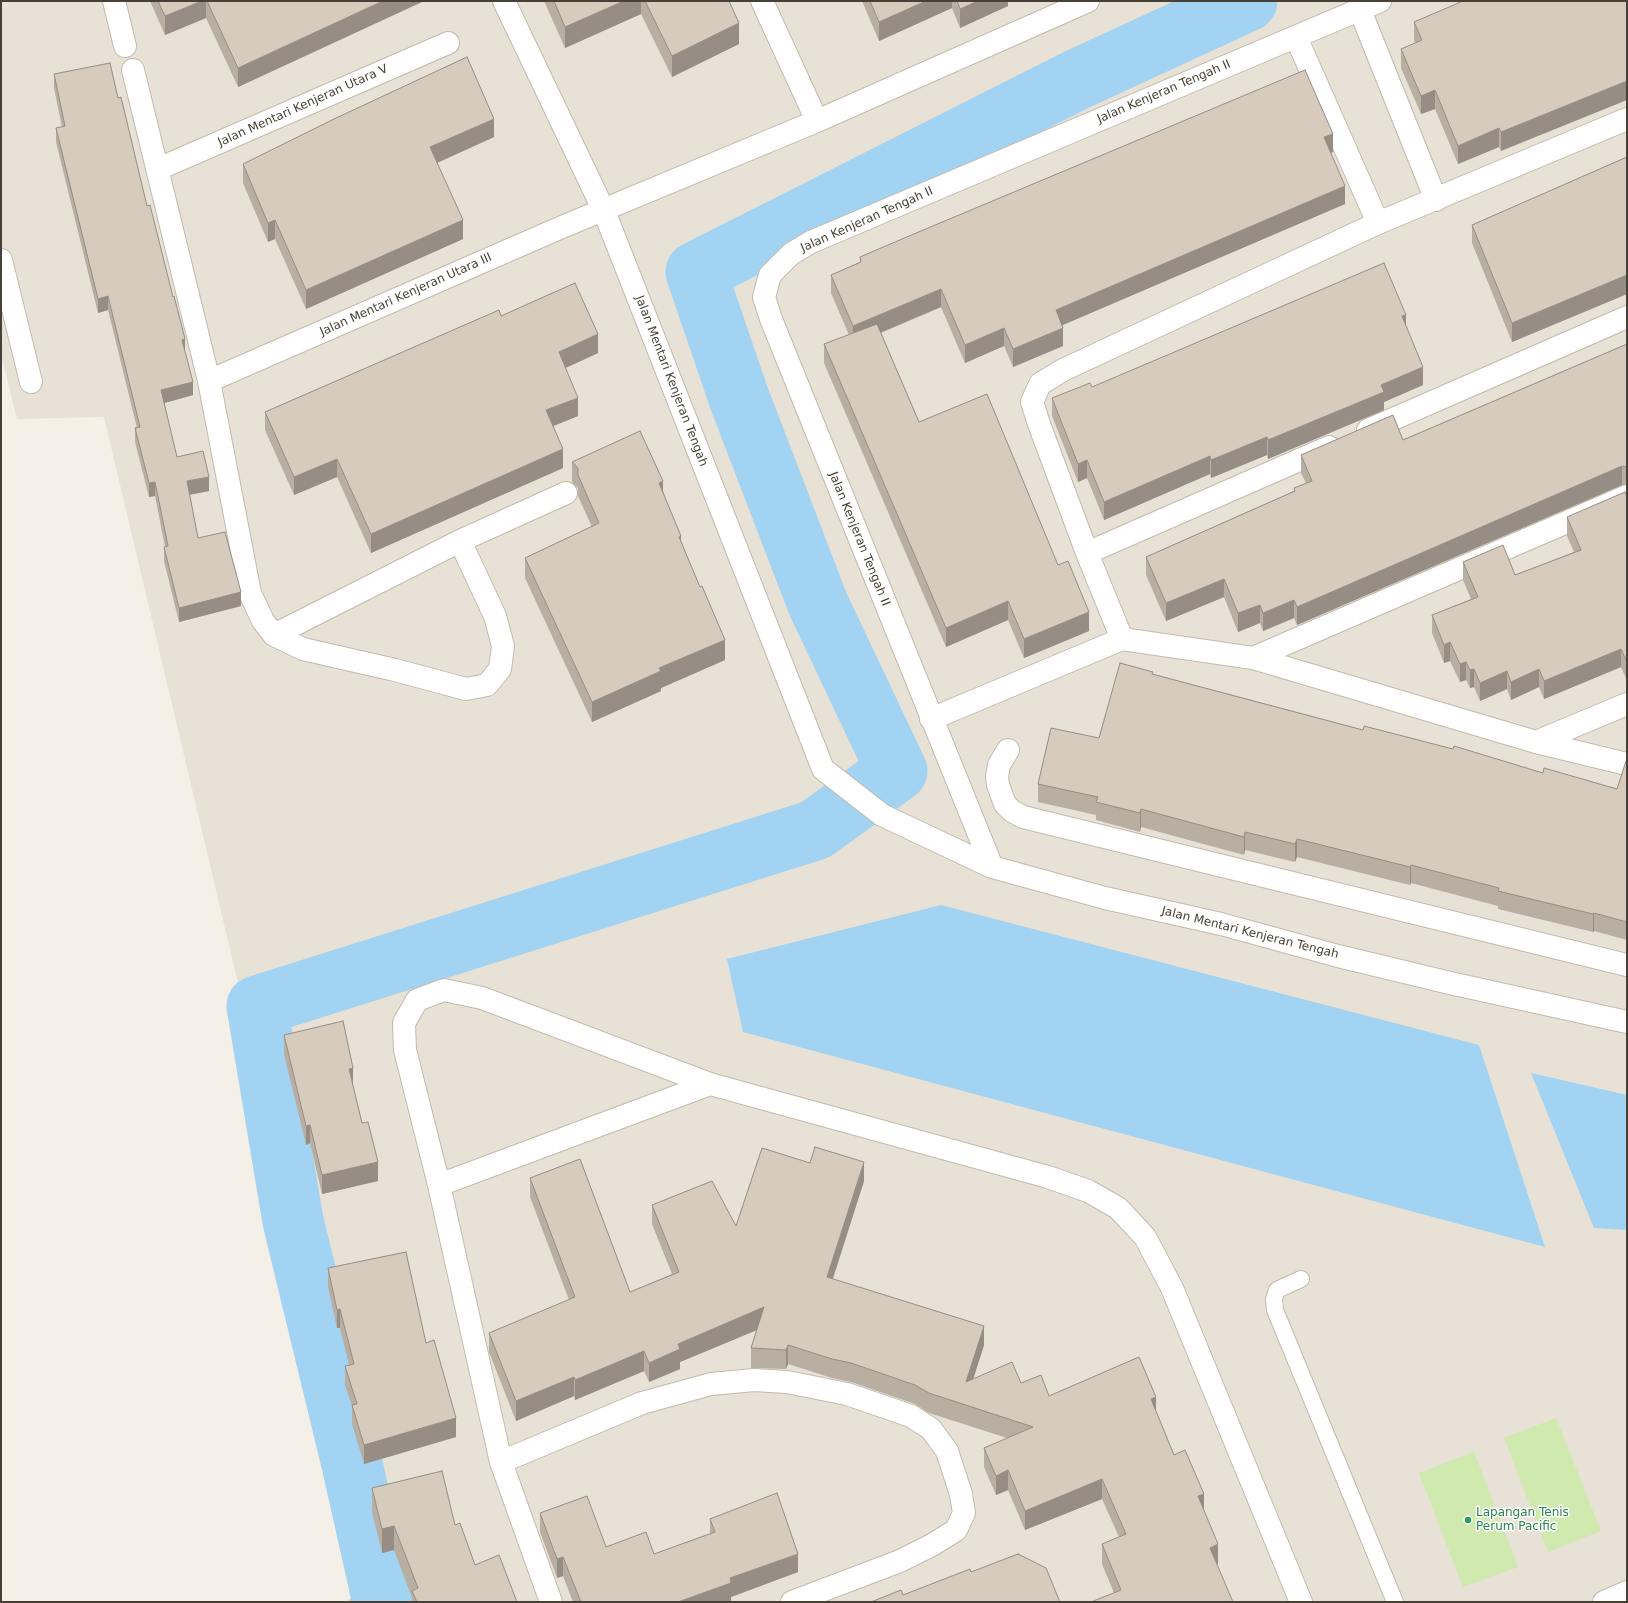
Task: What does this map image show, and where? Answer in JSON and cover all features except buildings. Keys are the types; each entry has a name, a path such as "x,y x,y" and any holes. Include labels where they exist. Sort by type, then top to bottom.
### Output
{"street":[{"path":"114,1 125,46"},
{"name":"Jalan Mentari Kenjeran Tengah","path":"504,1 604,211 823,769 882,815 992,867 1105,898 1221,924 1375,965 1627,1022"},
{"path":"762,1 817,121"},
{"name":"Jalan Mentari Kenjeran Utara III","path":"209,381 562,227 604,211 817,121 1088,1"},
{"name":"Jalan Kenjeran Tengah II","path":"992,867 931,719 771,319 764,297 770,275 790,254 811,242 1380,1"},
{"path":"1360,10 1436,200"},
{"path":"1296,37 1378,223"},
{"name":"Jalan Mentari Kenjeran Utara V","path":"158,169 448,42"},
{"path":"133,70 209,381 250,593 263,621 274,636 304,649 395,670 466,689 487,685 500,669 503,646 495,616 460,541"},
{"path":"1122,639 1087,553 1039,424 1032,402 1040,384 1063,370 1378,223 1627,119"},
{"path":"1,260 31,382"},
{"path":"1087,553 1627,317"},
{"path":"274,636 460,541 566,493"},
{"path":"1253,658 1627,496"},
{"path":"931,719 1122,639 1253,658 1536,742 1627,764"},
{"path":"1536,742 1627,704"},
{"path":"1008,750 999,766 997,777 998,785 1005,804 1012,811 1023,817 1627,965"},
{"path":"551,1602 501,1462 439,1185 405,1050 404,1023 417,1000 444,990 482,998 710,1084 1048,1177 1088,1191 1118,1208 1145,1237 1172,1288 1301,1602"},
{"path":"439,1185 710,1084"},
{"path":"501,1462 642,1403 711,1384 747,1381 787,1382 847,1394 911,1416 931,1429 947,1451 961,1494 964,1513 956,1530 932,1546 792,1602"},
{"path":"1604,1602 1627,1592"}],"lane":[{"path":"1301,1279 1277,1290 1274,1299 1274,1310 1395,1602"}],"shaded area":[{"path":"1,1 1627,1 1627,1602 393,1602 371,1545 104,417 17,419 1,354"}],"green space":[{"path":"1556,1418 1601,1531 1548,1552 1504,1438"},
{"name":"Lapangan Tenis Perum Pacific","path":"1474,1452 1518,1567 1463,1587 1419,1473"}],"water":[{"path":"941,905 1479,1045 1545,1247 743,1032 727,959"},
{"path":"1531,1073 1627,1095 1627,1230 1594,1228"}],"waterway":[{"path":"383,1602 352,1464 293,1221 257,1006 815,830 897,771 818,604 739,398 696,272 1076,80 1247,1"},
{"path":"354,1602 378,1582"}],"place":[{"name":"Lapangan Tenis Perum Pacific","path":"1468,1520"}]}
